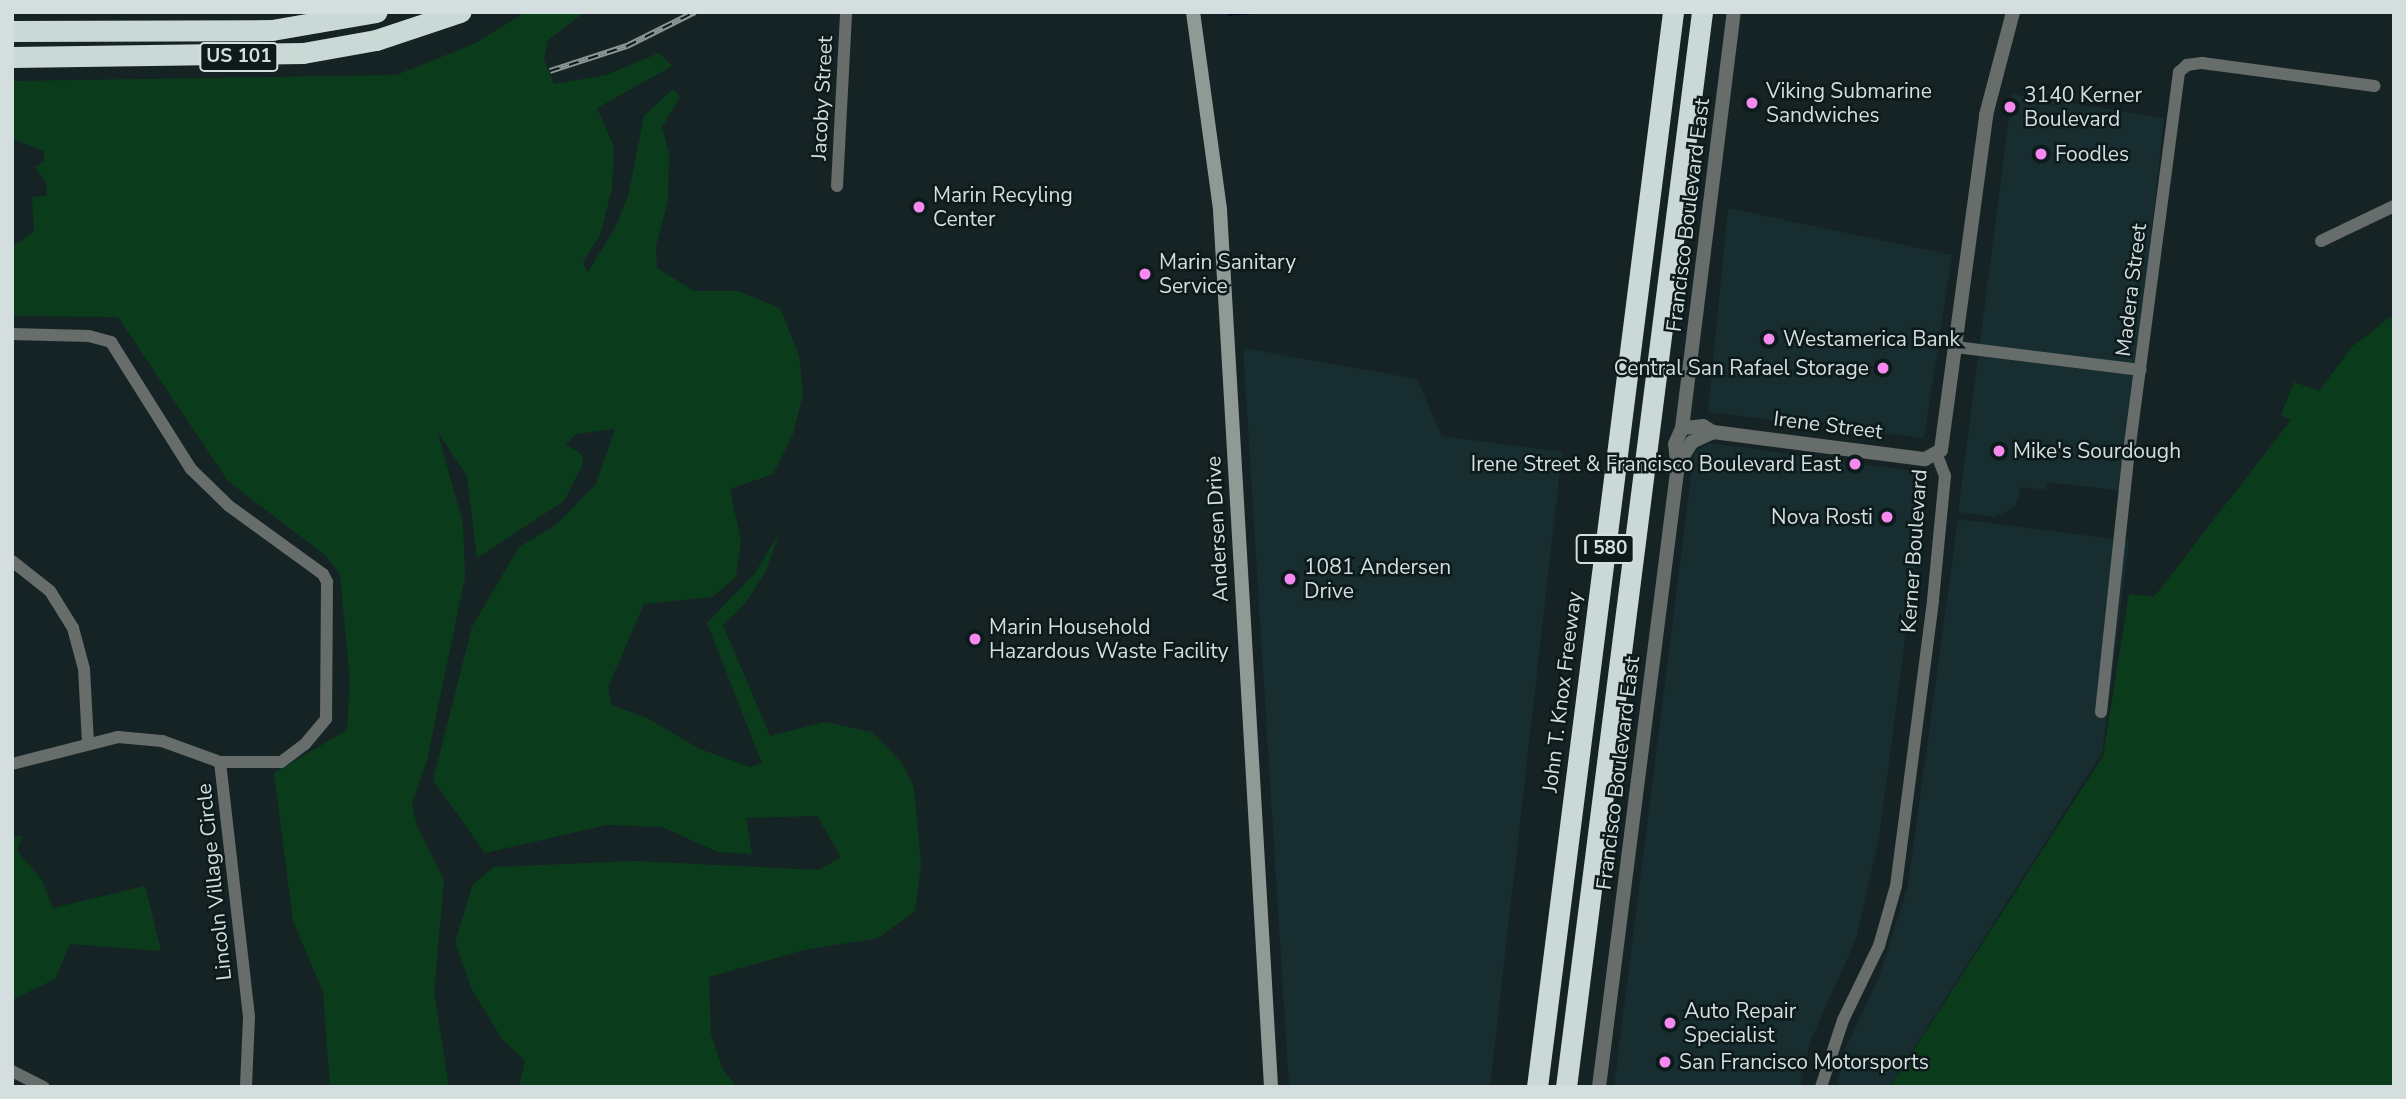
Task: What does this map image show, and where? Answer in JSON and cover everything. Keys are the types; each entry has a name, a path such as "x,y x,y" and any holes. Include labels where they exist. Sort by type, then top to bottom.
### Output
{"highway":[{"name":"US 101","path":"12,31 272,30 376,12"},
{"name":"US 101","path":"12,57 303,53 376,40 460,12"},
{"name":"John T. Knox Freeway","path":"1536,1087 1673,12"},
{"name":"I 580","path":"1566,1087 1696,62 1705,12"}],"main road":[{"name":"Andersen Drive","path":"1194,12 1220,210 1271,1087"}],"street":[{"name":"Jacoby Street","path":"836,186 846,12"},
{"name":"Francisco Boulevard East","path":"1599,1087 1678,464 1675,444 1682,428 1734,12"},
{"name":"Kerner Boulevard","path":"1821,1087 1837,1035 1879,946 1899,873 1945,476 1937,455 1945,438 1986,115 2013,12"},
{"name":"Madera Street","path":"2101,712 2179,72 2196,63 2374,86"},
{"path":"2321,241 2394,206"},
{"path":"12,334 89,336 111,342 191,469 229,506 323,574 327,582 326,719 305,744 281,762 220,762"},
{"path":"1956,347 2141,370"},
{"name":"Irene Street","path":"1682,428 1703,426 1713,432 1925,459 1937,455"},
{"name":"Francisco Boulevard East","path":"1678,464 1692,442 1713,432"},
{"path":"12,561 50,591 73,628 84,669 88,744"},
{"name":"Lincoln Village Circle","path":"12,764 118,737 162,741 220,762 249,1017 246,1087"},
{"path":"12,1071 44,1087"}],"shaded area":[{"path":"2012,94 2164,118 2123,491 2047,482 2046,490 2021,487 2015,507 1995,517 1958,512"},
{"path":"1728,208 1952,255 1924,438 1708,412"},
{"path":"1243,348 1417,379 1442,436 1562,452 1490,1087 1289,1087"},
{"path":"1710,443 1927,473 1879,838 1856,939 1810,1042 1800,1087 1614,1087 1694,452"},
{"path":"1958,519 2129,541 2102,753 1889,1087 1837,1087 1844,1052 1880,974 1908,885"}],"green space":[{"path":"526,12 585,12 548,40 544,59 554,84 606,75 659,53 672,66 597,108 614,147 612,188 600,236 583,261 587,273 614,230 628,197 644,116 673,89 680,97 662,127 669,154 668,201 656,246 657,268 694,291 738,291 780,308 799,356 803,394 793,434 773,474 730,489 741,541 736,577 712,597 644,604 608,687 611,705 647,718 700,749 750,767 762,763 707,623 755,573 780,532 765,573 744,605 723,625 770,736 825,722 872,732 902,763 914,787 921,864 915,911 878,938 804,950 709,977 711,1034 722,1068 737,1087 519,1087 525,1061 502,1039 472,990 455,942 473,884 494,867 634,861 819,870 841,857 817,816 746,818 752,854 718,852 662,827 607,825 485,853 433,780 472,627 519,547 557,524 596,484 615,429 576,434 566,444 582,455 583,464 564,501 477,558 467,476 437,431 463,523 465,577 427,760 412,804 417,826 444,880 434,992 449,1087 330,1087 323,992 293,921 274,773 347,730 350,681 340,574 326,556 228,481 118,317 12,316 12,247 34,231 32,197 46,196 47,184 35,167 44,161 44,151 12,139 12,81 396,75 474,44"},
{"path":"2394,314 2394,1087 1890,1087 2103,756 2129,594 2154,597 2291,420 2281,415 2294,382 2319,391 2352,347"},
{"path":"22,836 17,851 42,880 53,908 145,886 161,951 70,944 55,979 12,1000 12,837"}],"waterway":[{"path":"1229,14 1256,12"}],"railway":[{"path":"550,71 627,46 695,12"}],"place":[{"name":"Viking Submarine Sandwiches","path":"1752,103"},
{"name":"3140 Kerner Boulevard","path":"2010,107"},
{"name":"Foodles","path":"2041,154"},
{"name":"Marin Recyling Center","path":"919,207"},
{"name":"Marin Sanitary Service","path":"1145,274"},
{"name":"Westamerica Bank","path":"1769,339"},
{"name":"Central San Rafael Storage","path":"1883,368"},
{"name":"Mike's Sourdough","path":"1999,451"},
{"name":"Irene Street & Francisco Boulevard East","path":"1855,464"},
{"name":"Nova Rosti","path":"1887,517"},
{"name":"1081 Andersen Drive","path":"1290,579"},
{"name":"Marin Household Hazardous Waste Facility","path":"975,639"},
{"name":"Auto Repair Specialist","path":"1670,1023"},
{"name":"San Francisco Motorsports","path":"1665,1062"}]}
